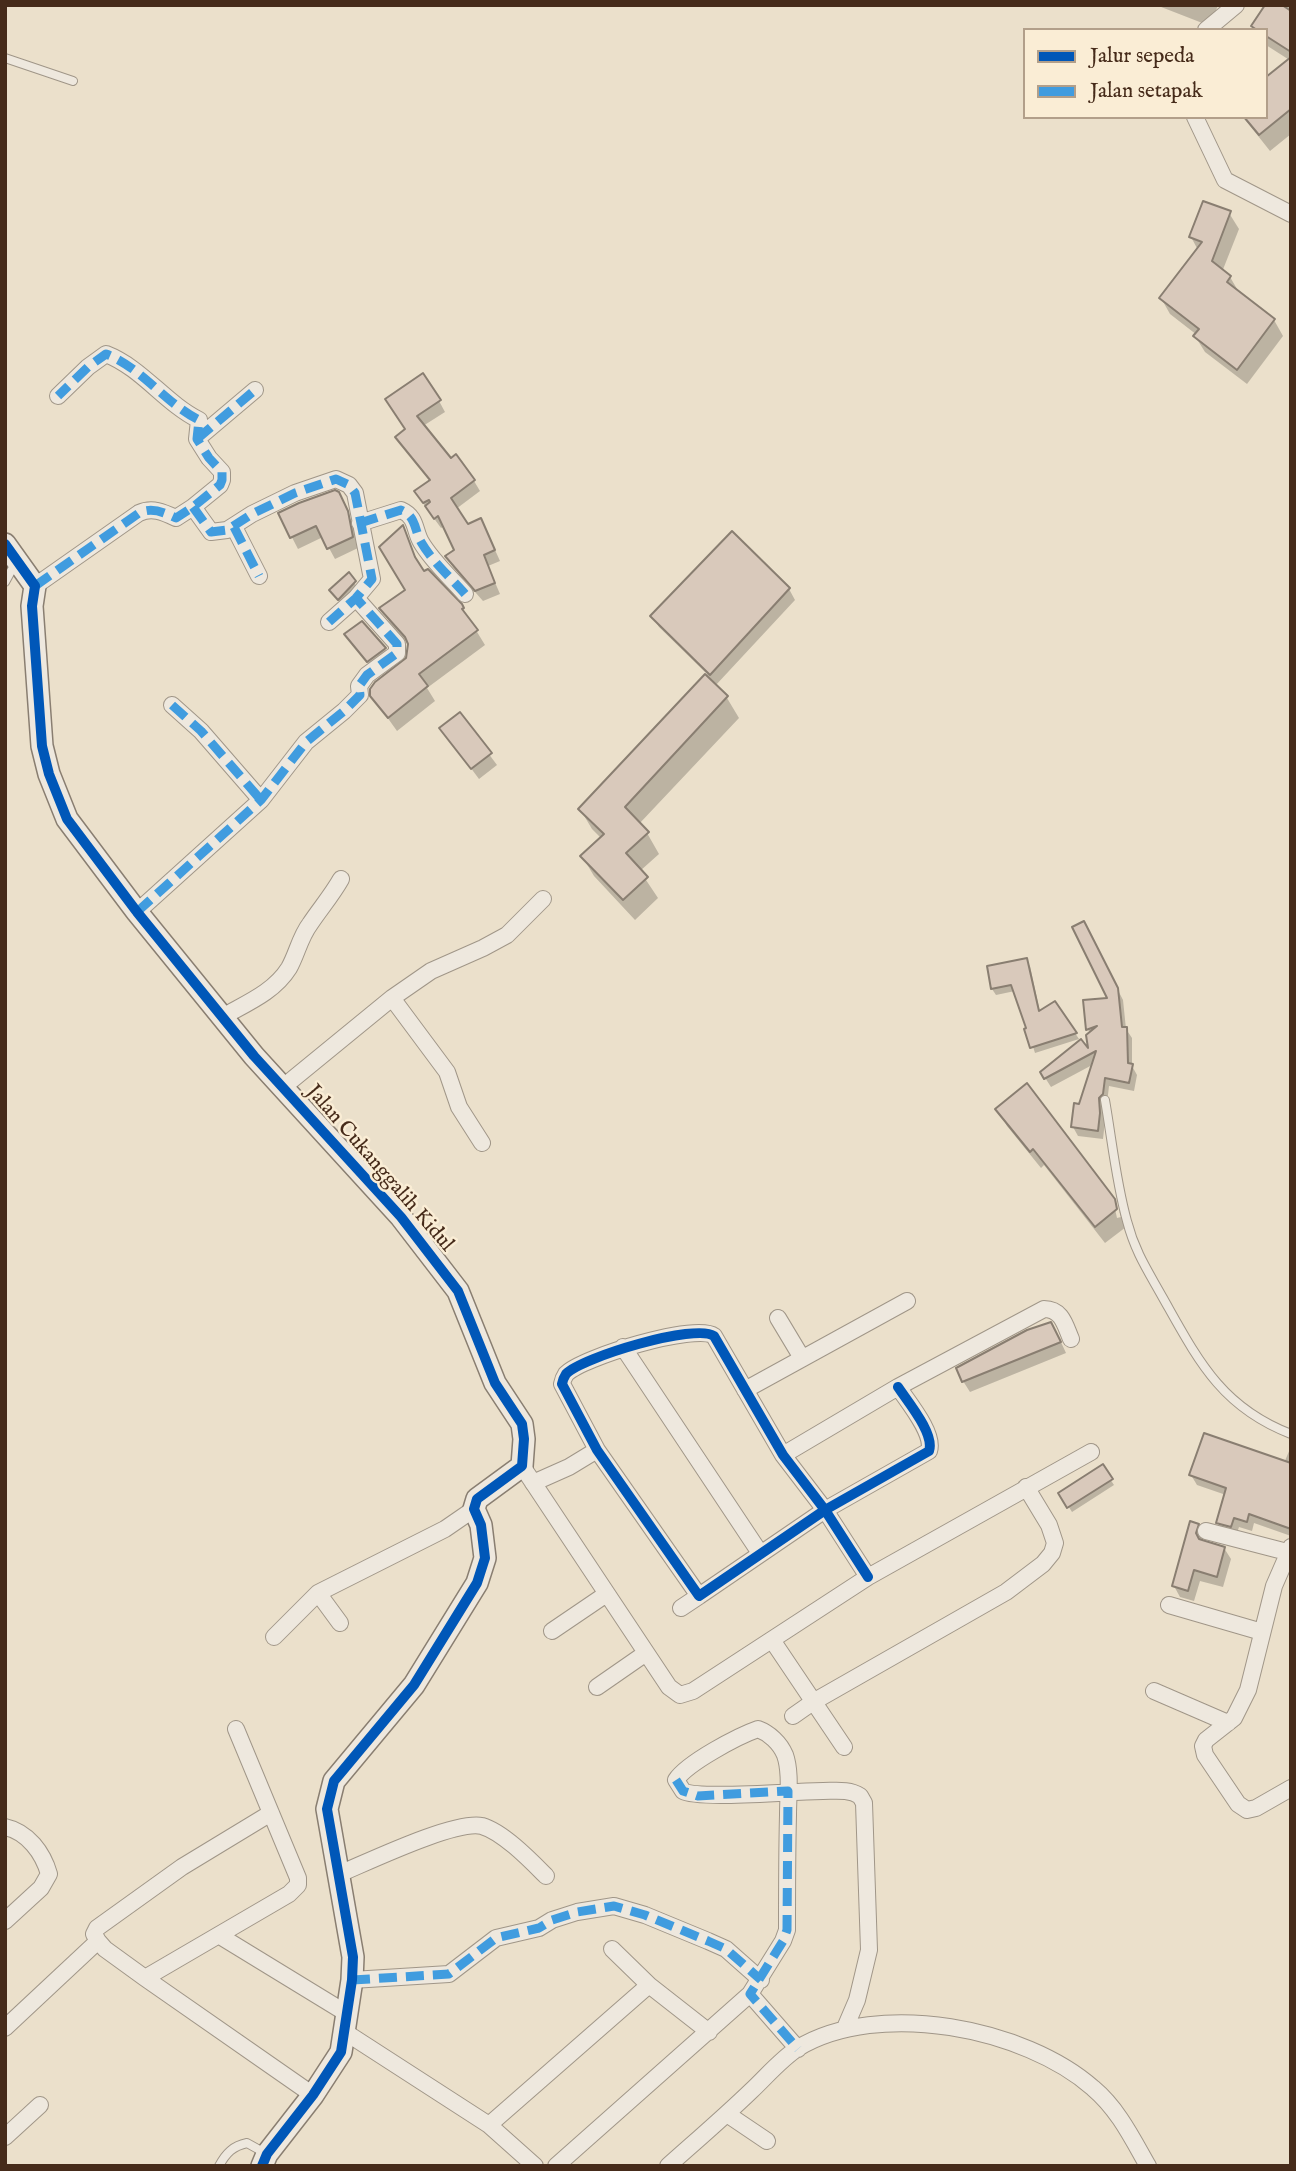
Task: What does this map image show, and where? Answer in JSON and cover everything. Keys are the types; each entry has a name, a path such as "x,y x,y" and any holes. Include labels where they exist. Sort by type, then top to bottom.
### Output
{"street":[{"path":"1208,28 1236,5"},
{"path":"1196,119 1225,180 1291,214"},
{"path":"11,552 35,586 139,513 153,509 176,518 193,508 220,485 222,480 222,472 197,439 199,420 175,406 117,358 106,354 88,366 58,396"},
{"path":"197,439 256,390"},
{"path":"193,508 211,531 218,532 234,527 252,514 295,493 336,479 349,485 355,493 373,574 371,582 329,622"},
{"path":"360,523 401,510 406,512 425,548 466,594"},
{"path":"234,527 259,576"},
{"name":"Jalan Cukanggalih Kidul","path":"35,586 32,606 42,746 49,775 67,819 137,912 282,1088 401,1217 458,1291 495,1383 522,1424 527,1475"},
{"path":"137,912 261,800 306,742 360,695 359,686 368,675 397,653 397,644 356,598"},
{"path":"172,705 201,731 261,800"},
{"path":"224,1016 270,990 281,979 308,926 329,900 341,879"},
{"path":"282,1088 392,998 431,971 507,935 543,899"},
{"path":"392,998 447,1072 460,1107 482,1143"},
{"path":"745,1390 907,1301"},
{"path":"783,1455 898,1387 1044,1309 1053,1309 1060,1314 1071,1339"},
{"path":"778,1318 802,1358"},
{"path":"699,1596 597,1450 562,1384 565,1375 574,1368 623,1348 694,1332 708,1332 714,1336 783,1455 825,1510 868,1577"},
{"path":"623,1348 760,1553"},
{"path":"681,1608 825,1510 929,1451 932,1443 927,1431 898,1387"},
{"path":"274,1637 317,1593 444,1530 474,1509 477,1499 527,1475 569,1467 597,1450"},
{"path":"527,1475 605,1595 669,1687 680,1695 693,1691 868,1577 1091,1452"},
{"path":"793,1716 1006,1592 1043,1564 1055,1544 1049,1525 1026,1487"},
{"path":"265,2160 341,2052 353,1957 327,1809 331,1789 334,1781 414,1685 477,1583 485,1558 481,1525 474,1509"},
{"path":"1206,1531 1289,1549 1273,1587 1248,1689 1234,1718 1206,1740 1203,1746 1205,1755 1238,1804 1247,1810 1256,1808 1291,1787"},
{"path":"317,1593 340,1623"},
{"path":"552,1631 605,1595"},
{"path":"1169,1605 1262,1632"},
{"path":"772,1640 844,1747"},
{"path":"597,1687 646,1653"},
{"path":"1154,1691 1228,1723"},
{"path":"145,1978 220,1936 289,1894 298,1885 298,1878 236,1729"},
{"path":"556,2166 750,1994 783,1941 787,1930 788,1791 785,1754 766,1732 758,1729 685,1769 676,1780 683,1791 698,1796 788,1791 848,1791 860,1796 864,1803 869,1950 857,2000 845,2028"},
{"path":"271,1813 183,1867 97,1928 94,1934 106,1949 145,1978 313,2095"},
{"path":"339,1874 452,1829 481,1826 506,1840 546,1876"},
{"path":"5,1827 22,1835 44,1856 49,1874 41,1888 5,1921"},
{"path":"352,1980 449,1974 496,1938 539,1927 577,1912 614,1906 645,1915 726,1949 761,1980"},
{"path":"220,1936 489,2125 535,2166"},
{"path":"5,2028 98,1941"},
{"path":"612,1949 649,1986 709,2032"},
{"path":"489,2125 649,1986"},
{"path":"750,1994 798,2049"},
{"path":"668,2166 798,2049 845,2028 891,2023 944,2025 992,2037 1066,2066 1118,2113 1147,2166"},
{"path":"5,2137 40,2105"},
{"path":"727,2114 766,2141"}],"lane":[{"path":"5,58 73,81"},
{"path":"5,582 11,552"},
{"path":"1105,1100 1126,1219 1139,1257 1203,1368 1239,1406 1267,1425 1291,1434"},
{"path":"219,2166 226,2154 247,2143 265,2160"}],"building":[{"path":"1265,5 1282,5 1291,11 1291,52 1268,37 1268,28 1251,26"},
{"path":"1291,57 1291,109 1259,135 1246,119 1268,119 1268,75"},
{"path":"1203,201 1231,211 1212,261 1231,276 1227,282 1275,319 1237,370 1193,336 1199,329 1159,298 1202,242 1189,237"},
{"path":"423,373 441,400 417,416 451,458 456,454 475,480 451,498 468,524 481,518 495,550 484,555 495,583 475,591 445,556 454,550 438,516 434,519 425,506 429,500 423,503 414,491 430,480 395,437 405,429 385,399"},
{"path":"335,490 339,492 348,511 353,537 327,549 316,526 290,538 278,513"},
{"path":"403,525 415,557 424,571 428,569 462,604 462,609 478,630 419,674 428,686 388,718 370,696 370,689 406,658 408,644 379,608 405,590 379,547"},
{"path":"732,531 790,588 710,675 650,616"},
{"path":"349,572 356,581 338,600 329,590"},
{"path":"362,621 386,648 367,662 344,634"},
{"path":"705,674 728,696 625,807 649,832 626,853 648,877 623,900 580,856 604,834 578,809"},
{"path":"460,712 492,753 471,769 439,728"},
{"path":"1084,921 1118,988 1122,1027 1127,1027 1128,1063 1133,1064 1129,1083 1105,1078 1103,1094 1099,1098 1098,1131 1071,1127 1074,1103 1079,1104 1096,1051 1044,1079 1040,1072 1081,1039 1088,1048 1086,1035 1097,1026 1086,1030 1083,1000 1107,998 1072,927"},
{"path":"1027,958 1039,1011 1055,1001 1077,1033 1030,1048 1011,985 991,989 987,966"},
{"path":"1027,1083 1115,1199 1117,1209 1095,1227 1033,1149 1030,1152 995,1109"},
{"path":"1051,1322 1061,1342 962,1382 956,1368 1027,1330"},
{"path":"1204,1433 1291,1463 1291,1529 1249,1514 1247,1522 1234,1518 1231,1527 1216,1523 1226,1488 1189,1475"},
{"path":"1103,1464 1113,1479 1067,1508 1058,1493"},
{"path":"1190,1521 1199,1524 1196,1533 1199,1539 1225,1547 1217,1577 1194,1570 1188,1591 1172,1586"}],"marked path":[{"path":"35,586 139,513 153,510 176,518 220,485 222,480 222,472 197,439 199,420 119,360 106,354 58,396"},
{"path":"197,439 255,390"},
{"path":"193,507 211,532 227,530 252,514 295,493 336,479 349,485 355,493 372,579 356,598 329,622"},
{"path":"360,523 401,510 406,513 413,520 425,549 465,594"},
{"path":"234,527 259,576"},
{"path":"137,912 261,800 306,742 360,695 359,686 367,675 397,653 397,644 356,598"},
{"path":"172,705 201,731 261,800"},
{"path":"676,1780 683,1791 698,1796 788,1791 787,1930 750,1994 798,2049"},
{"path":"352,1980 449,1974 496,1938 539,1928 552,1920 577,1912 614,1906 645,1915 726,1949 761,1980"}],"cycle path":[{"path":"5,544 35,586 32,606 42,746 49,774 67,819 137,912 254,1056 401,1217 458,1291 495,1383 522,1424 522,1466 477,1499 474,1509 481,1525 485,1558 477,1583 414,1685 334,1781 327,1809 353,1957 341,2052 313,2095 267,2154 262,2166"},
{"path":"868,1577 825,1510 783,1455 714,1336 703,1333 686,1334 615,1351 576,1367 566,1374 562,1384 597,1450 699,1596 825,1510 929,1451 930,1444 924,1427 898,1387"}]}
